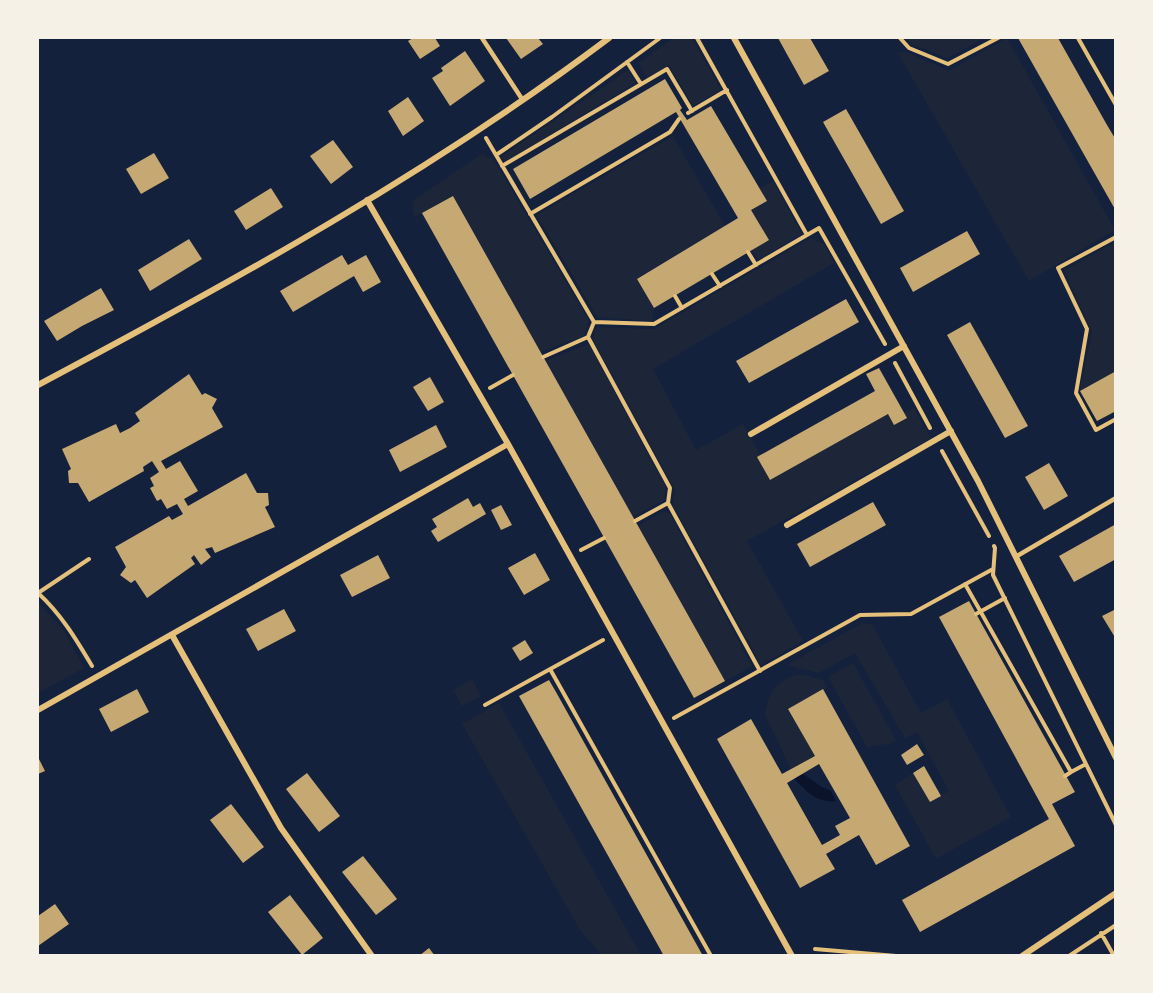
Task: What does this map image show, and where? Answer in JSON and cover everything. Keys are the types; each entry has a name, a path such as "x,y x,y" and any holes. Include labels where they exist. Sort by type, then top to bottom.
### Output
{"street":[{"path":"38,385 184,308 367,201 480,128 609,38"},
{"path":"734,38 951,431 1017,556 1116,758"},
{"path":"367,201 508,444 792,956"},
{"path":"751,434 904,346"},
{"path":"787,525 951,431"},
{"path":"38,710 508,444"},
{"path":"172,635 281,828 372,956"},
{"path":"1022,956 1114,897"}],"lane":[{"path":"482,38 522,99"},
{"path":"1017,556 1116,498"}],"path":[{"path":"496,155 660,38"},
{"path":"698,38 807,235"},
{"path":"900,38 909,48 948,64 998,38"},
{"path":"1077,38 1116,105"},
{"path":"627,62 641,84"},
{"path":"502,166 667,69 690,112 727,90"},
{"path":"530,214 670,132 679,119"},
{"path":"480,128 594,322"},
{"path":"594,322 654,324 819,228 995,548 993,575 1116,825"},
{"path":"1116,237 1058,268 1087,329 1076,393 1096,430 1116,419"},
{"path":"748,252 756,265"},
{"path":"712,274 720,286"},
{"path":"675,296 682,308"},
{"path":"543,357 588,337 594,322"},
{"path":"588,337 670,488 668,502 760,671"},
{"path":"479,394 513,375"},
{"path":"635,521 668,502"},
{"path":"570,556 604,538"},
{"path":"89,559 38,593 53,606 74,635 98,676"},
{"path":"663,724 860,615 911,614 993,569"},
{"path":"965,584 996,645 1071,772"},
{"path":"978,612 1005,597"},
{"path":"485,705 614,634"},
{"path":"550,669 711,956"},
{"path":"1030,711 1035,709"},
{"path":"1047,742 1052,740"},
{"path":"1065,776 1086,764"},
{"path":"1069,956 1116,925"},
{"path":"1101,933 1114,956"},
{"path":"814,949 896,956"}],"shaded area":[{"path":"674,38 692,38 721,90 693,106 669,65 647,78 638,63"},
{"path":"907,38 984,38 947,58 912,44"},
{"path":"1007,38 1115,230 1029,281 898,53 906,52 949,71"},
{"path":"628,70 636,83 505,162 501,157"},
{"path":"673,136 725,226 637,278 654,308 652,321 597,317 537,215"},
{"path":"483,153 487,158 493,158 589,321 584,336 540,352 453,196 415,217 414,200"},
{"path":"773,181 802,234 758,260 752,250 769,240 751,210 767,201 760,188"},
{"path":"811,238 824,244 834,263 653,369 696,450 743,424 761,456 770,480 888,414 904,413 914,408 931,438 747,541 803,641 761,665 673,505 675,490 593,340 596,327 654,329"},
{"path":"1115,242 1115,371 1080,391 1092,331 1064,271"},
{"path":"589,344 666,487 664,500 633,517 545,361"},
{"path":"664,511 670,514 752,666 725,681 638,526"},
{"path":"38,602 64,631 84,668 38,693"},
{"path":"862,623 872,624 921,713 947,699 1011,817 936,859 895,785 913,773 930,801 949,791 917,732 905,738 855,653 819,673 787,665"},
{"path":"853,663 896,740 889,744 867,747 828,677"},
{"path":"796,675 823,680 827,688 789,709 815,756 791,769 765,715 773,690 777,685"},
{"path":"472,679 481,696 462,706 453,690"},
{"path":"499,703 641,955 601,955 579,928 462,724"},
{"path":"803,774 831,791 836,801 823,800 808,792 794,778"}],"building":[{"path":"413,38 435,38 440,46 420,59 408,41"},
{"path":"506,38 538,38 543,44 521,59"},
{"path":"778,38 810,38 829,71 804,85"},
{"path":"1018,38 1058,38 1116,140 1116,211"},
{"path":"465,51 485,81 450,106 432,78 443,71 441,68"},
{"path":"665,79 687,120 711,106 767,201 751,210 769,240 654,308 637,279 738,218 676,112 530,199 513,169"},
{"path":"408,97 424,121 403,136 388,111"},
{"path":"846,109 904,211 881,224 823,122"},
{"path":"333,140 353,167 331,184 310,156"},
{"path":"154,153 169,178 141,194 126,169"},
{"path":"271,188 283,207 246,230 234,211"},
{"path":"453,196 725,681 694,698 422,213"},
{"path":"967,231 980,254 913,292 900,268"},
{"path":"189,239 202,259 150,291 138,270"},
{"path":"342,255 348,265 366,255 381,282 363,292 354,276 293,312 280,291"},
{"path":"101,288 114,310 57,341 44,321"},
{"path":"846,299 859,322 749,383 736,361"},
{"path":"970,322 1028,426 1005,438 947,335"},
{"path":"879,368 907,418 894,425 888,414 770,480 757,457 875,391 866,374"},
{"path":"1116,371 1116,411 1097,421 1080,391"},
{"path":"189,374 202,395 205,393 217,399 212,408 223,427 161,461 166,469 180,461 198,491 184,499 188,506 246,473 257,493 268,493 269,505 265,507 275,527 215,553 212,547 205,549 211,557 201,565 194,555 191,558 195,564 147,598 135,580 131,583 120,575 126,567 115,547 169,516 172,520 183,514 177,504 167,509 161,499 157,501 150,488 154,486 150,478 159,472 152,461 143,467 144,471 89,502 78,483 69,483 68,471 71,469 62,449 116,424 120,433 130,428 140,421 135,413"},
{"path":"430,377 444,402 428,411 413,387"},
{"path":"436,425 447,447 400,472 389,450"},
{"path":"1049,463 1068,496 1044,510 1025,477"},
{"path":"468,498 473,507 480,503 486,514 438,542 431,531 437,527 432,519"},
{"path":"873,502 886,525 810,567 797,544"},
{"path":"501,505 512,525 501,530 491,510"},
{"path":"1116,524 1116,559 1074,582 1059,556"},
{"path":"535,553 550,580 524,595 508,568"},
{"path":"378,555 390,578 352,597 340,575"},
{"path":"969,601 1075,792 1052,804 1075,846 920,932 902,900 1049,819 939,617"},
{"path":"284,609 296,631 258,651 246,629"},
{"path":"1116,609 1116,639 1102,616"},
{"path":"525,640 533,653 520,661 512,648"},
{"path":"549,680 703,956 664,956 519,696"},
{"path":"137,689 149,712 111,732 99,709"},
{"path":"823,689 910,846 876,865 859,835 826,854 835,869 800,888 717,739 751,719 782,774 815,756 788,709","holes":["819,764 850,818 835,826 840,835 822,845 787,783"]},
{"path":"917,744 924,755 907,765 901,755"},
{"path":"38,757 45,771 38,774"},
{"path":"924,766 941,796 930,802 913,773"},
{"path":"307,773 340,816 319,832 286,789"},
{"path":"231,804 264,847 243,863 210,820"},
{"path":"363,856 397,899 376,915 342,872"},
{"path":"290,895 323,938 302,955 268,912"},
{"path":"55,904 69,924 38,946 38,916"},
{"path":"429,948 435,956 419,956"}]}
